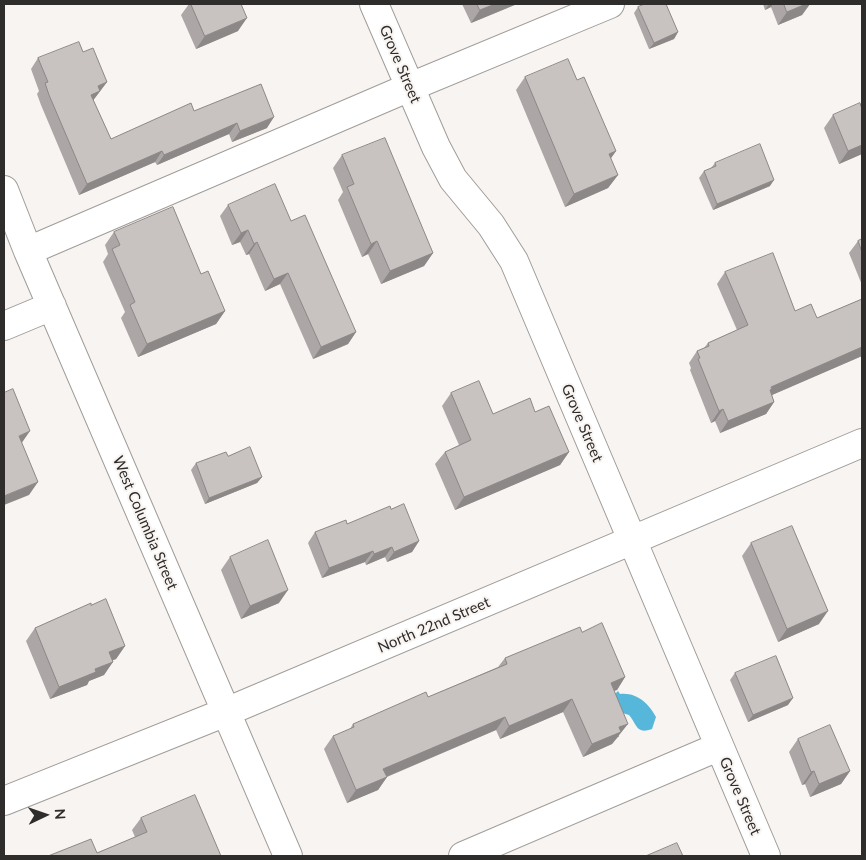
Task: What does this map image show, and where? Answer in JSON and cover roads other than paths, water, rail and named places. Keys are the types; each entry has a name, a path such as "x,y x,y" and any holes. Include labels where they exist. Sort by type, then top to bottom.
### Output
{"street":[{"name":"Grove Street","path":"374,4 436,147 453,179 492,225 514,261 718,747 766,856"},
{"path":"28,251 410,87 610,4"},
{"name":"West Columbia Street","path":"4,190 28,251 288,856"},
{"path":"4,326 52,306"},
{"name":"North 22nd Street","path":"4,801 226,712 862,443"},
{"path":"463,856 718,747"}],"water":[{"path":"618,691 620,694 637,697 650,708 656,717 652,729 640,730 629,715 619,712 613,696"}]}
